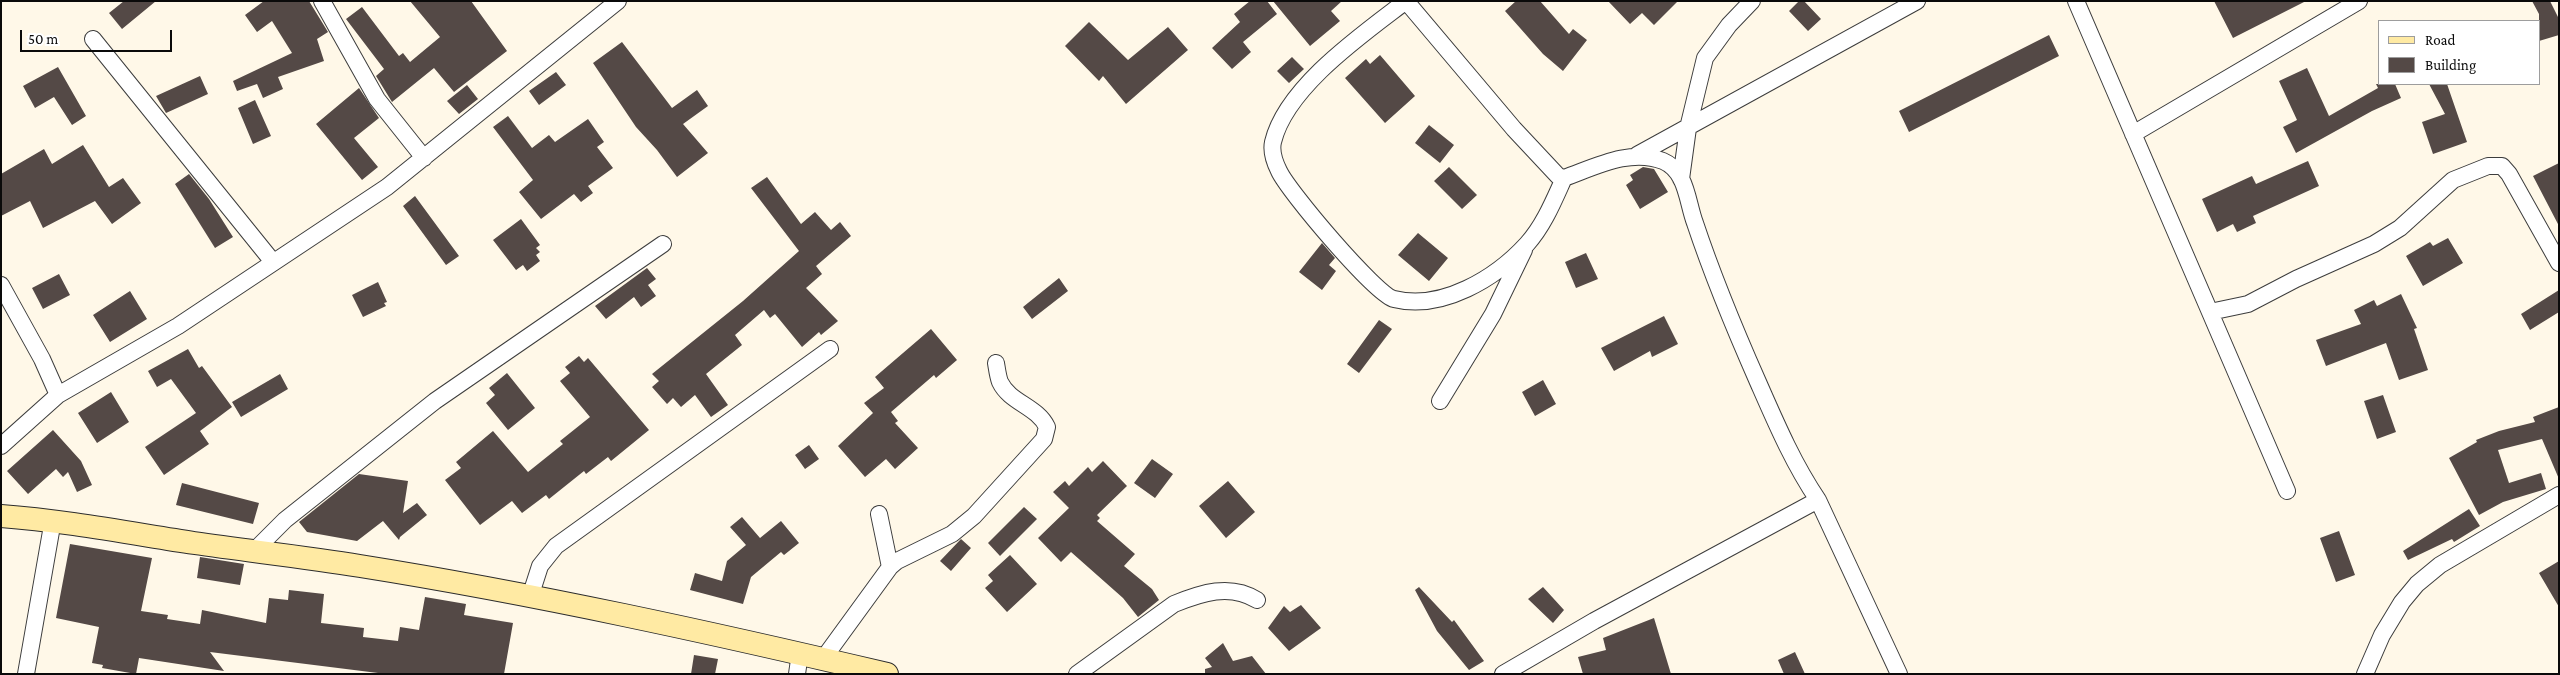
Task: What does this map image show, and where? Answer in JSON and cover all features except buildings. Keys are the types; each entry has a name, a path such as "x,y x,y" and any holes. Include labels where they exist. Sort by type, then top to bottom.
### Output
{"street":[{"path":"322,1 376,99 424,158"},
{"path":"1,446 58,395 178,326 387,187 618,1"},
{"path":"1528,243 1492,274 1463,291 1434,301 1391,299 1368,278 1292,192 1279,171 1273,155 1273,142 1284,118 1315,75 1406,1 1552,172 1564,178"},
{"path":"1752,1 1729,25 1705,58 1688,128 1682,179 1695,224 1733,324 1786,445 1818,500 1899,674"},
{"path":"1440,402 1493,314 1528,243 1542,222 1564,178 1620,158 1637,155 1917,1"},
{"path":"2076,1 2287,491"},
{"path":"2133,134 2358,1"},
{"path":"93,39 272,262"},
{"path":"1637,155 1663,161 1682,179"},
{"path":"2210,312 2248,304 2289,282 2374,244 2400,228 2453,180 2488,166 2502,166 2509,174 2559,263"},
{"path":"254,551 285,520 435,401 663,244"},
{"path":"1,285 42,359 58,395"},
{"path":"530,598 540,566 556,546 830,349"},
{"path":"823,659 890,567 897,561 952,534 974,516 1044,438 1047,427 1045,422 1006,390 1000,382 996,363"},
{"path":"2365,674 2382,634 2402,602 2417,584 2440,565 2559,495"},
{"path":"1503,674 1594,621 1818,500"},
{"path":"879,514 890,567"},
{"path":"1,516 53,520 360,566 530,598 798,663 823,659 887,674"},
{"path":"26,674 53,520"},
{"path":"1077,674 1174,604 1189,598 1225,590 1239,591 1257,600"}]}
